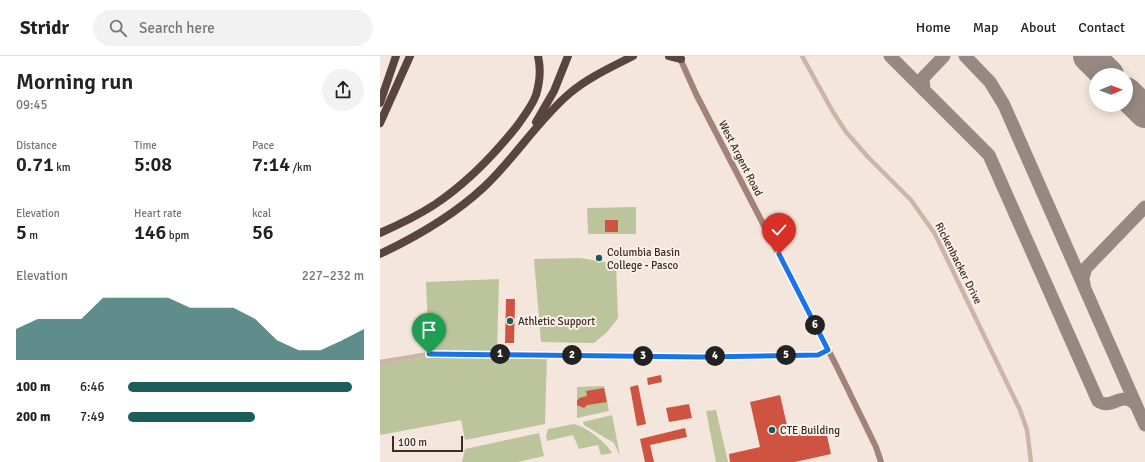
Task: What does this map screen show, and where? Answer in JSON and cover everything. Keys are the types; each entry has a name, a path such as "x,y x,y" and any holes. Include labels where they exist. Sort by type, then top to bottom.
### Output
{"highway":[{"path":"380,103 396,56"},
{"path":"380,123 410,56"},
{"path":"380,233 406,222 433,206 482,166 504,142 527,112 536,96 540,77 538,56"},
{"path":"518,149 554,91 568,56"},
{"path":"380,254 426,230 459,209 485,186 547,116 571,92 604,71 633,56"},
{"path":"669,56 680,58"}],"main road":[{"name":"West Argent Road","path":"680,58 696,94 828,350 876,447 881,462"}],"street":[{"name":"Rickenbacker Drive","path":"802,56 833,112 846,132 910,200 935,234 1020,410 1029,436 1031,462"},
{"path":"380,362 429,354 703,357 818,355 828,350"}],"green space":[{"path":"636,207 636,234 588,234 587,208"},
{"path":"580,258 616,264 618,318 607,332 594,343 541,342 534,259"},
{"path":"499,279 497,351 429,351 426,282"},
{"path":"436,355 547,356 545,424 465,440 461,420 380,435 380,364"},
{"path":"604,386 609,411 577,418 577,387"},
{"path":"716,410 728,462 716,462 706,411"},
{"path":"612,415 620,456 614,443 584,425 583,422"},
{"path":"574,424 584,428 595,436 605,444 612,453 601,455 598,445 579,449 573,435 547,441 546,436 548,429"},
{"path":"539,433 544,456 518,462 462,462 465,449"}],"building":[{"path":"605,220 618,220 618,232 605,232"},
{"name":"Athletic Support","path":"506,299 515,299 514,343 505,343"},
{"path":"661,375 662,382 648,385 647,378"},
{"path":"638,385 646,424 637,426 630,387"},
{"path":"604,388 607,402 587,405 584,408 577,405 579,398 587,396 586,391"},
{"name":"CTE Building","path":"780,395 789,434 825,426 831,454 795,462 730,462 729,454 760,447 750,402"},
{"path":"689,404 692,418 669,422 666,408"},
{"path":"685,428 687,437 650,445 654,462 645,462 640,439"}],"taxiway":[{"path":"890,56 989,155 1098,401 1108,404 1126,399 1136,405"},
{"path":"924,90 923,78 944,56"},
{"path":"965,56 990,82 1004,105 1145,425"},
{"path":"1084,284 1083,278 1086,268 1145,207"}],"runway":[{"path":"1089,56 1101,68"},
{"path":"1133,100 1145,112"}],"place":[{"name":"Columbia Basin College - Pasco","path":"599,258"},
{"name":"Athletic Support","path":"510,321"},
{"name":"CTE Building","path":"772,430"}],"route":[{"path":"429,354 701,357 818,355 828,350 779,254"}]}
